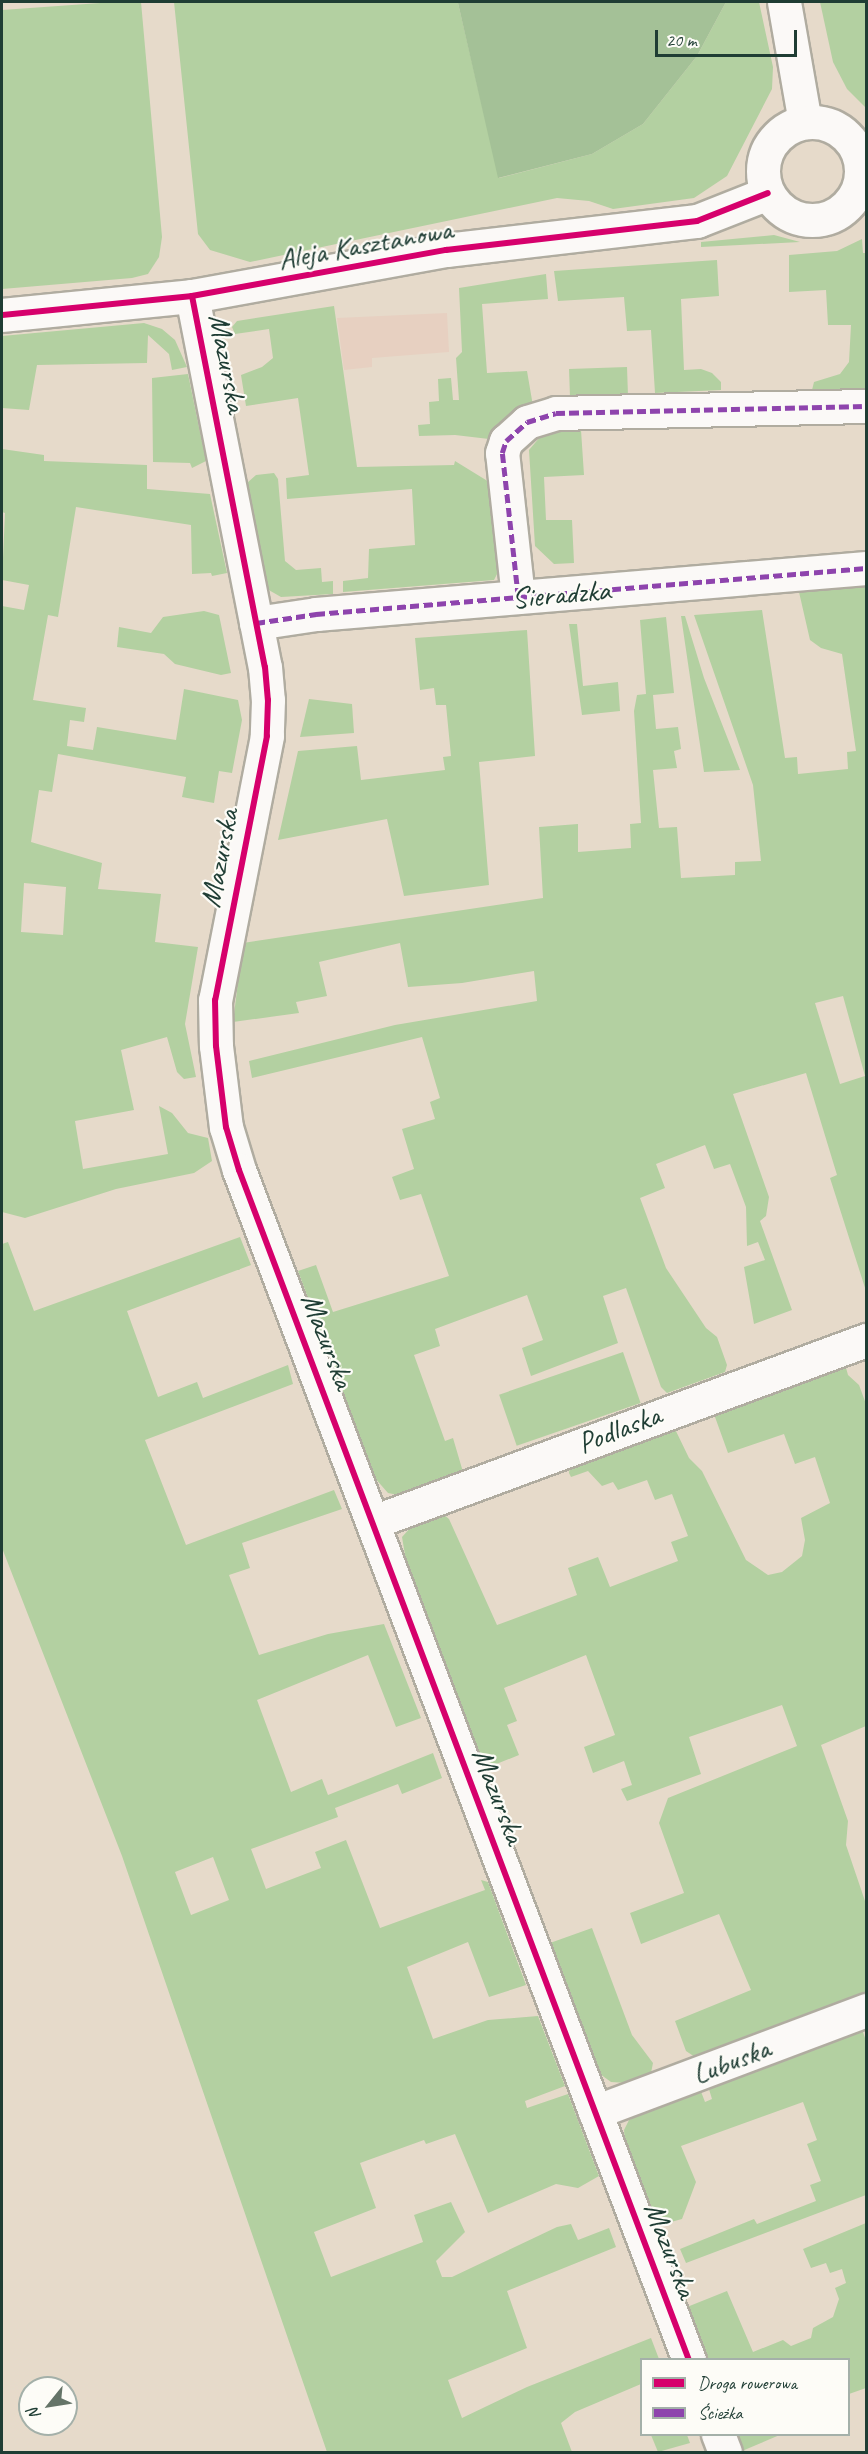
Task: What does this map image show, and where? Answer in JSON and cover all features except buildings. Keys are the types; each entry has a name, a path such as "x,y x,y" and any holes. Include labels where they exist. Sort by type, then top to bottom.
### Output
{"street":[{"path":"783,2 805,122"},
{"path":"805,122 824,122 841,130 855,144 862,162 864,182 846,207 818,220 789,214 768,193 763,178 768,148 777,135 805,122"},
{"name":"Aleja Kasztanowa","path":"2,315 192,296 446,250 697,220 768,193"},
{"name":"Mazurska","path":"192,296 265,667 267,736 217,985 214,1028 220,1091 239,1170 688,2358"},
{"path":"518,597 502,453 506,441 527,422 556,413 867,406"},
{"name":"Sieradzka","path":"256,623 518,597 867,568"},
{"name":"Podlaska","path":"373,1522 867,1340"},
{"name":"Lubuska","path":"595,2112 867,2010"},
{"path":"719,2436 724,2452"}],"shaded area":[{"path":"447,313 449,352 372,358 372,367 344,370 337,318"}],"green space":[{"path":"141,2 162,237 159,257 148,274 132,278 2,289 2,10"},
{"path":"174,2 465,2 458,3 499,178 592,154 643,124 697,56 726,2 759,2 773,67 772,89 727,176 694,198 613,209 589,201 557,198 250,262 210,250 198,234"},
{"path":"726,2 697,56 643,124 592,154 498,178 458,3"},
{"path":"820,2 866,2 866,108 847,89 833,62"},
{"path":"774,235 800,242 701,247 701,242"},
{"path":"862,239 863,253 866,253 866,389 812,390 814,382 840,374 849,362 851,325 828,325 826,290 789,292 789,255 837,251"},
{"path":"717,260 719,296 681,299 684,370 701,369 712,373 721,382 721,390 655,393 651,330 627,331 624,297 558,301 554,271"},
{"path":"546,274 548,299 482,304 487,373 527,371 533,406 489,439 455,435 419,436 418,425 430,424 429,402 439,401 438,379 451,378 453,400 459,400 456,358 462,352 459,288"},
{"path":"334,306 357,467 454,465 455,461 494,485 501,566 494,580 343,592 343,581 368,578 369,549 415,545 412,489 287,499 286,478 309,475 298,398 246,406 241,375 262,367 273,358 269,329 235,334 232,327 237,321"},
{"path":"144,323 162,329 175,340 187,367 172,370 169,354 148,335 147,363 37,365 29,410 2,408 2,336"},
{"path":"627,367 628,394 570,396 569,369"},
{"path":"188,374 206,461 192,468 190,463 153,462 152,378"},
{"path":"546,430 581,430 584,475 544,477 546,520 572,520 574,563 554,564 535,546 529,450"},
{"path":"2,449 44,455 44,461 147,465 147,489 210,494 227,573 212,576 211,573 192,574 191,525 76,507 58,617 48,615 33,700 86,708 84,722 70,720 67,746 93,750 97,727 176,740 184,689 238,700 242,720 232,773 219,771 214,803 182,797 186,777 58,754 52,792 39,790 31,842 102,863 98,889 161,894 155,942 198,947 185,1024 196,1077 184,1079 177,1072 167,1037 121,1050 134,1110 75,1121 83,1169 168,1154 159,1106 172,1113 188,1133 208,1138 212,1161 194,1173 116,1189 25,1218 2,1212 2,606 24,610 29,585 2,580 5,513 2,512","holes":["24,883 66,887 63,935 21,932"]},
{"path":"274,473 278,479 285,561 296,570 321,568 322,582 333,581 333,594 281,597 267,589 247,483 256,475"},
{"path":"866,586 866,1291 830,1178 837,1175 806,1073 733,1094 769,1197 766,1216 760,1221 792,1310 754,1324 744,1267 765,1260 758,1242 747,1246 746,1207 730,1164 714,1169 705,1145 656,1164 665,1188 640,1198 666,1268 706,1328 717,1337 727,1365 725,1372 667,1393 661,1387 626,1288 603,1296 618,1343 531,1376 522,1348 543,1340 527,1295 435,1329 440,1346 414,1355 445,1441 453,1438 463,1472 398,1495 388,1493 374,1477 298,1271 316,1265 333,1312 449,1276 421,1194 400,1200 392,1177 414,1169 402,1129 435,1119 430,1102 440,1098 422,1037 252,1078 249,1061 395,1025 537,1001 534,971 462,983 408,987 400,943 319,962 327,996 296,1002 299,1013 233,1022 243,943 543,898 539,827 578,824 578,852 631,848 630,824 641,823 634,711 637,695 646,694 640,620 666,617 674,693 653,695 656,729 678,727 681,749 674,751 677,768 653,770 659,828 677,827 681,878 735,875 735,862 761,861 753,785 694,615 762,610 785,758 797,757 798,774 848,769 847,752 856,751 842,654 821,648 810,640 799,592","holes":["843,996 865,1076 840,1084 815,1003"]},
{"path":"204,611 219,615 231,673 221,675 175,664 164,654 117,647 119,627 151,633 163,617"},
{"path":"681,616 685,616 704,678 740,770 704,772"},
{"path":"569,624 577,624 583,686 618,682 620,711 582,715"},
{"path":"527,630 535,756 479,762 489,885 404,896 387,819 278,840 298,751 357,746 361,780 445,770 443,757 451,756 446,705 436,705 434,688 420,690 415,638"},
{"path":"309,699 352,704 354,733 300,737"},
{"path":"240,1237 251,1265 127,1311 158,1397 197,1382 203,1398 288,1365 293,1384 145,1440 186,1545 334,1490 342,1509 242,1543 250,1568 229,1575 259,1655 328,1634 384,1624 421,1718 396,1727 368,1655 257,1700 291,1792 322,1779 328,1795 433,1753 442,1778 402,1794 398,1784 335,1808 338,1817 251,1849 266,1889 321,1868 315,1852 346,1840 380,1928 485,1890 481,1880 488,1882 526,1985 489,1997 468,1942 407,1967 433,2039 488,2020 538,2016 565,2086 525,2101 527,2108 568,2094 599,2176 578,2188 556,2184 488,2213 455,2134 426,2144 424,2140 360,2163 376,2208 314,2232 331,2277 423,2242 414,2215 451,2202 465,2232 436,2261 442,2277 452,2277 557,2227 571,2224 578,2240 609,2228 616,2247 507,2291 527,2348 448,2380 462,2418 527,2387 651,2338 659,2358 640,2358 640,2384 575,2412 561,2423 572,2452 327,2452 122,1856 2,1548 2,1244 8,1242 34,1311","holes":["213,1857 229,1900 191,1915 175,1872"]},
{"path":"623,1352 641,1403 517,1446 499,1395"},
{"path":"845,1364 848,1375 859,1385 866,1404 866,1726 821,1745 848,1821 846,1845 866,1904 866,1994 695,2057 686,2051 675,2021 751,1990 719,1914 641,1944 630,1913 684,1893 659,1823 668,1798 797,1746 782,1705 689,1737 701,1774 627,1801 621,1789 632,1785 624,1761 593,1773 584,1747 615,1735 586,1655 504,1688 517,1721 507,1725 519,1755 484,1769 406,1561 402,1537 412,1526 443,1514 449,1519 497,1625 577,1595 568,1568 598,1557 610,1587 678,1561 671,1542 688,1536 672,1494 655,1500 647,1480 618,1490 613,1482 602,1486 588,1471 571,1477 569,1473 570,1465 673,1425 689,1458 702,1471 746,1560 768,1575 782,1572 802,1556 805,1540 801,1518 830,1503 815,1457 795,1464 784,1434 728,1453 715,1417 716,1409"},
{"path":"592,1928 632,2035 653,2063 651,2073 627,2083 611,2082 600,2074 550,1943"},
{"path":"862,2029 866,2041 866,2195 686,2263 680,2249 754,2219 757,2224 816,2201 810,2185 821,2181 807,2144 817,2140 803,2102 681,2146 696,2182 682,2219 656,2226 625,2144 624,2130 629,2120 700,2089 705,2102 712,2099 708,2086"},
{"path":"866,2223 866,2388 850,2394 850,2358 707,2358 687,2307 727,2291 753,2352 783,2340 791,2346 811,2338 813,2328 833,2317 839,2299 835,2288 846,2283 842,2269 830,2273 826,2263 811,2268 803,2249"},
{"path":"651,2436 687,2436 690,2443 658,2452"},
{"path":"736,2436 777,2436 742,2451"}],"marked path":[{"path":"518,597 502,453 506,441 527,422 556,413 866,406"},
{"path":"256,623 316,614 866,568"}],"cycle path":[{"path":"2,315 192,296 446,250 697,221 768,193"},
{"path":"192,296 265,667 268,700 267,736 215,1000 216,1046 226,1127 239,1170 688,2358"}]}
